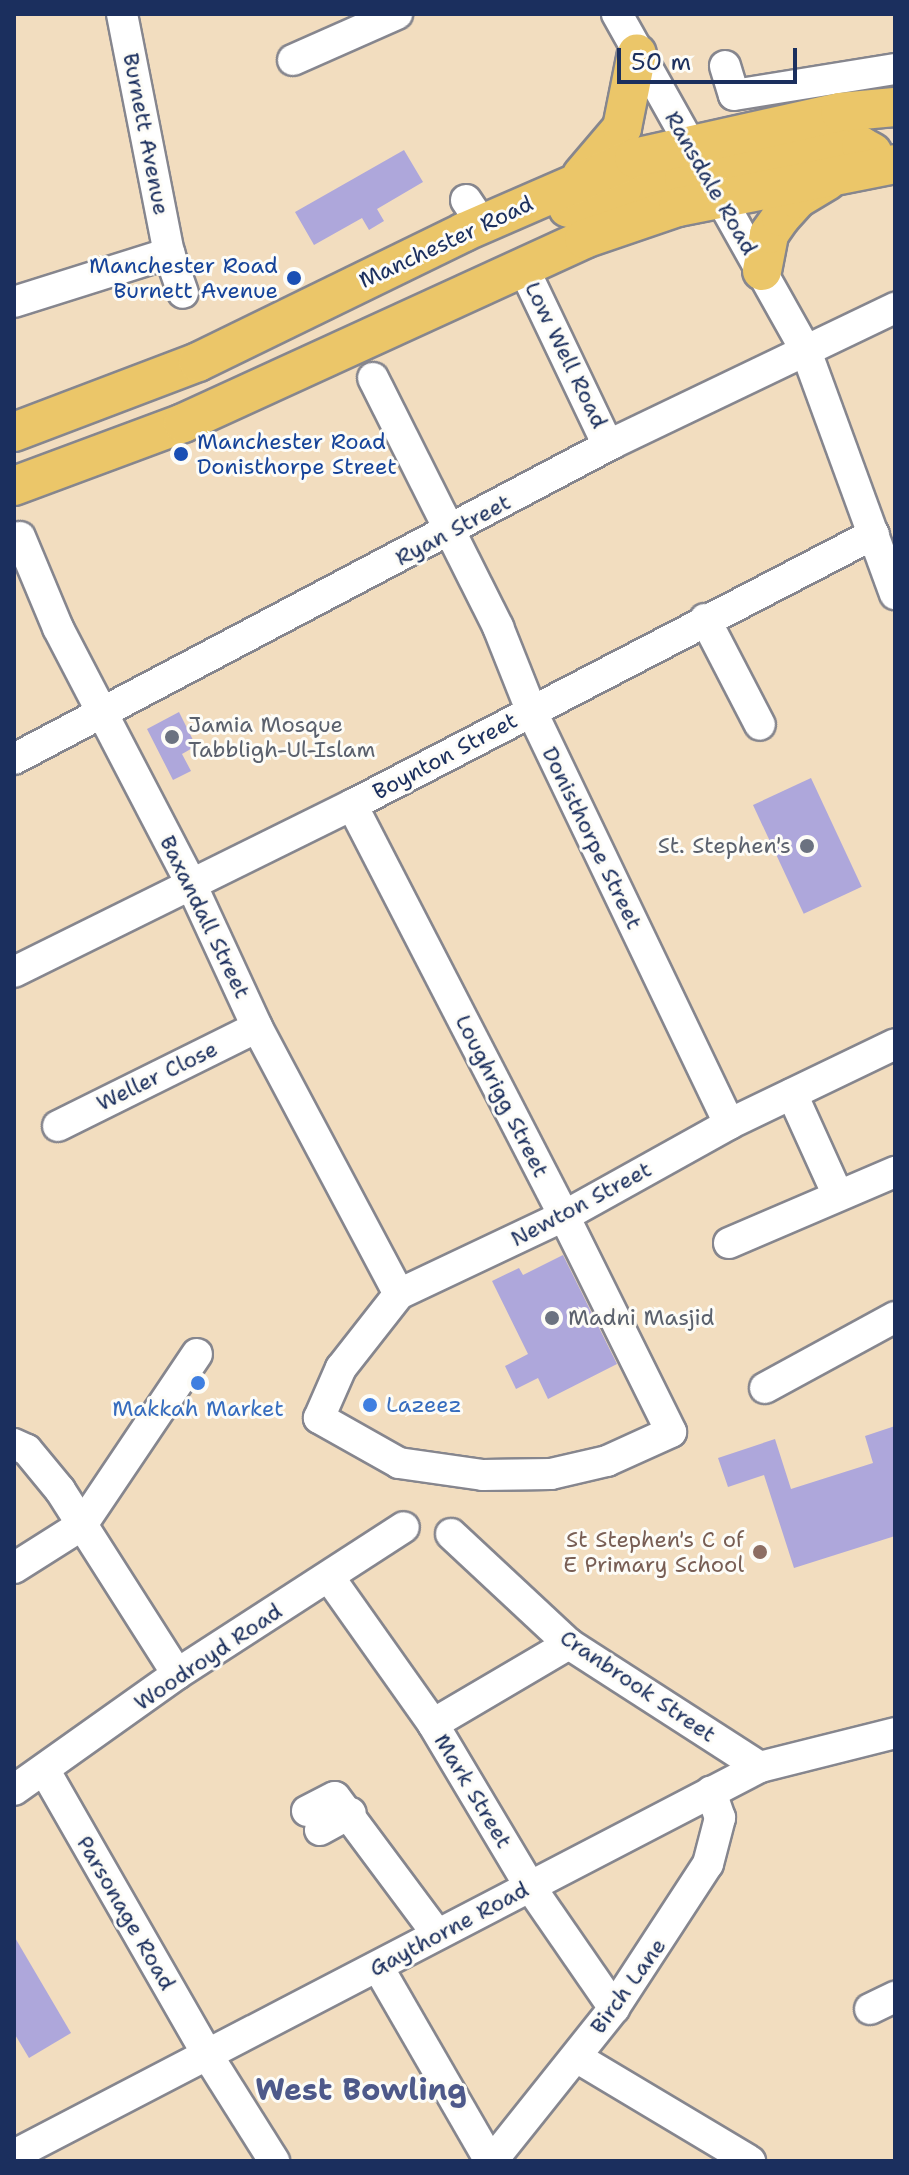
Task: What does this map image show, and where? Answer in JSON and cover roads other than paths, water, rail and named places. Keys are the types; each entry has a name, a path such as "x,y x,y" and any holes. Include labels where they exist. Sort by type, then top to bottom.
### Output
{"main road":[{"path":"574,183 622,128 637,53"},
{"name":"Manchester Road","path":"14,432 183,368 474,212 517,209 646,154 840,112 895,107"},
{"path":"689,144 730,160 861,146 895,163"},
{"path":"14,486 183,423 522,265 646,217 721,198 895,163"},
{"path":"762,271 769,234 791,205 840,173"},
{"path":"517,209 575,208 684,178 721,198"}],"street":[{"name":"Burnett Avenue","path":"122,14 169,253 183,293"},
{"path":"293,60 397,14"},
{"name":"Ransdale Road","path":"617,14 806,351 895,594"},
{"path":"725,66 734,95 895,69"},
{"path":"14,302 169,253"},
{"name":"Low Well Road","path":"522,265 603,435 613,443"},
{"name":"Ryan Street","path":"14,759 451,532 613,443 895,308"},
{"name":"Donisthorpe Street","path":"373,378 451,532 505,646 531,710 729,1124"},
{"name":"Boynton Street","path":"14,972 352,805 705,619 874,534"},
{"name":"Baxandall Street","path":"20,537 58,628 191,884 257,1027 399,1294"},
{"path":"705,619 760,725"},
{"name":"Loughrigg Street","path":"319,1418 399,1463 483,1475 551,1474 607,1461 671,1432 564,1216 352,805"},
{"name":"Weller Close","path":"58,1126 257,1027"},
{"name":"Newton Street","path":"319,1418 341,1368 399,1294 564,1216 729,1124 895,1044"},
{"path":"792,1094 837,1193"},
{"path":"729,1243 837,1193 895,1172"},
{"path":"765,1388 801,1383 895,1317"},
{"path":"14,1568 82,1525 165,1377 197,1354"},
{"path":"14,1444 27,1450 82,1525 177,1674"},
{"name":"Woodroyd Road","path":"14,1790 45,1771 177,1674 404,1527"},
{"name":"Cranbrook Street","path":"451,1534 569,1644 760,1767"},
{"name":"Mark Street","path":"329,1577 433,1724 529,1885 614,2008"},
{"path":"433,1724 569,1644"},
{"name":"Gaythorne Road","path":"14,2155 760,1767 895,1733"},
{"name":"Parsonage Road","path":"45,1771 208,2056 228,2082 274,2161"},
{"name":"Birch Lane","path":"491,2161 614,2008 708,1864 720,1818 711,1792"},
{"path":"314,1820 343,1805 437,1934"},
{"path":"378,1967 491,2161"},
{"path":"576,2057 750,2161"}],"place":[{"name":"Manchester Road Burnett Avenue","path":"294,278"},
{"name":"Manchester Road Donisthorpe Street","path":"181,454"},
{"name":"Jamia Mosque Tabbligh-Ul-Islam","path":"172,737"},
{"name":"St. Stephen's","path":"807,846"},
{"name":"Madni Masjid","path":"552,1318"},
{"name":"Makkah Market","path":"198,1383"},
{"name":"Lazeez","path":"370,1405"},
{"name":"St Stephen's C of E Primary School","path":"760,1552"}],"district":[{"name":"West Bowling","path":"361,2090"}]}
